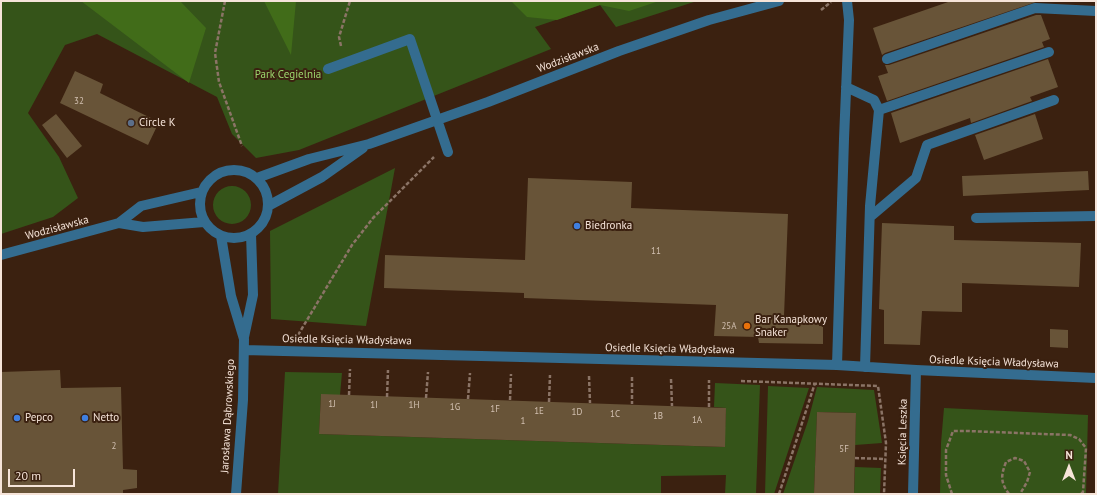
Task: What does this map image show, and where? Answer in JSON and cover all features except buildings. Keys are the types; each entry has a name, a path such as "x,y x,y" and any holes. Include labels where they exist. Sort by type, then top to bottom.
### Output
{"street":[{"name":"Wodzisławska","path":"257,178 309,159 369,144 488,102 619,51 709,20 779,1"},
{"path":"837,365 849,20 847,1"},
{"path":"887,59 1035,8 1096,11"},
{"path":"328,68 410,39 448,152"},
{"path":"879,110 1049,52"},
{"path":"846,87 874,100 879,110 870,217 865,367"},
{"path":"870,217 916,178 927,146 1054,100"},
{"name":"Wodzisławska","path":"268,206 322,177 369,144"},
{"path":"241,170 257,178 266,191 268,199 268,206 263,222 252,234 236,238 221,236 211,230 204,222 199,204 204,185 214,175 223,171 241,170"},
{"name":"Wodzisławska","path":"1,255 118,223 141,206 201,192"},
{"path":"976,218 1096,216"},
{"name":"Wodzisławska","path":"118,223 143,227 204,222"},
{"name":"Jarosława Dąbrowskiego","path":"236,494 243,400 244,339 253,295 252,234"},
{"name":"Jarosława Dąbrowskiego","path":"221,236 231,296 244,339"},
{"name":"Osiedle Księcia Władysława","path":"244,350 837,365 1096,378"},
{"name":"Księcia Leszka","path":"913,494 916,370"}],"path":[{"path":"225,1 216,53 217,68 219,82 242,146"},
{"path":"346,62 339,37 350,1"},
{"path":"821,10 830,3"},
{"path":"294,341 352,245 373,218 436,155"},
{"path":"349,395 350,369 357,369"},
{"path":"387,397 388,370 396,371"},
{"path":"426,398 428,372 435,372"},
{"path":"466,373 477,373"},
{"path":"468,399 470,373"},
{"path":"504,374 519,374"},
{"path":"510,400 511,374"},
{"path":"549,402 550,375 558,375"},
{"path":"581,376 596,376"},
{"path":"589,376 590,403"},
{"path":"625,377 640,378"},
{"path":"632,377 632,404"},
{"path":"664,379 672,379 672,406"},
{"path":"702,380 709,380 709,407"},
{"path":"740,381 878,386 886,443 884,494"},
{"path":"779,494 815,383"},
{"path":"952,494 946,476 946,450 953,431 1070,435 1079,439 1086,448 1083,492 1081,494"},
{"path":"855,458 885,459"},
{"path":"1009,494 1004,488 1001,474 1006,462 1015,458 1024,461 1030,472 1027,482 1020,494"}],"green space":[{"name":"Park Cegielnia","path":"1,1 697,1 616,27 600,5 535,27 551,49 299,150 256,158 232,134 217,97 97,34 65,45 28,113 59,157 78,198 53,217 1,234"},
{"path":"81,1 180,1 206,28 189,83"},
{"path":"264,1 296,1 291,55"},
{"path":"511,1 659,1 629,11 600,5 557,20 527,17"},
{"path":"395,168 366,326 271,319 270,231"},
{"path":"228,186 236,186 246,191 250,198 250,212 246,219 236,224 228,224 218,219 216,216 213,209 213,201 218,191 221,189"},
{"path":"285,372 342,373 340,395 321,395 319,434 724,447 726,408 714,407 715,383 760,385 756,494 725,494 726,475 661,476 661,494 278,494"},
{"path":"768,386 809,388 774,494 765,494"},
{"path":"817,387 874,390 882,443 855,445 856,413 817,412 814,494 783,494 808,421"},
{"path":"944,408 1088,415 1086,494 940,494 941,443"},
{"path":"855,467 881,468 880,494 854,494"}],"place":[{"name":"Circle K","path":"131,123"},
{"name":"Biedronka","path":"577,226"},
{"name":"Bar Kanapkowy Snaker","path":"747,326"},
{"name":"Pepco","path":"17,418"},
{"name":"Netto","path":"85,418"}]}
